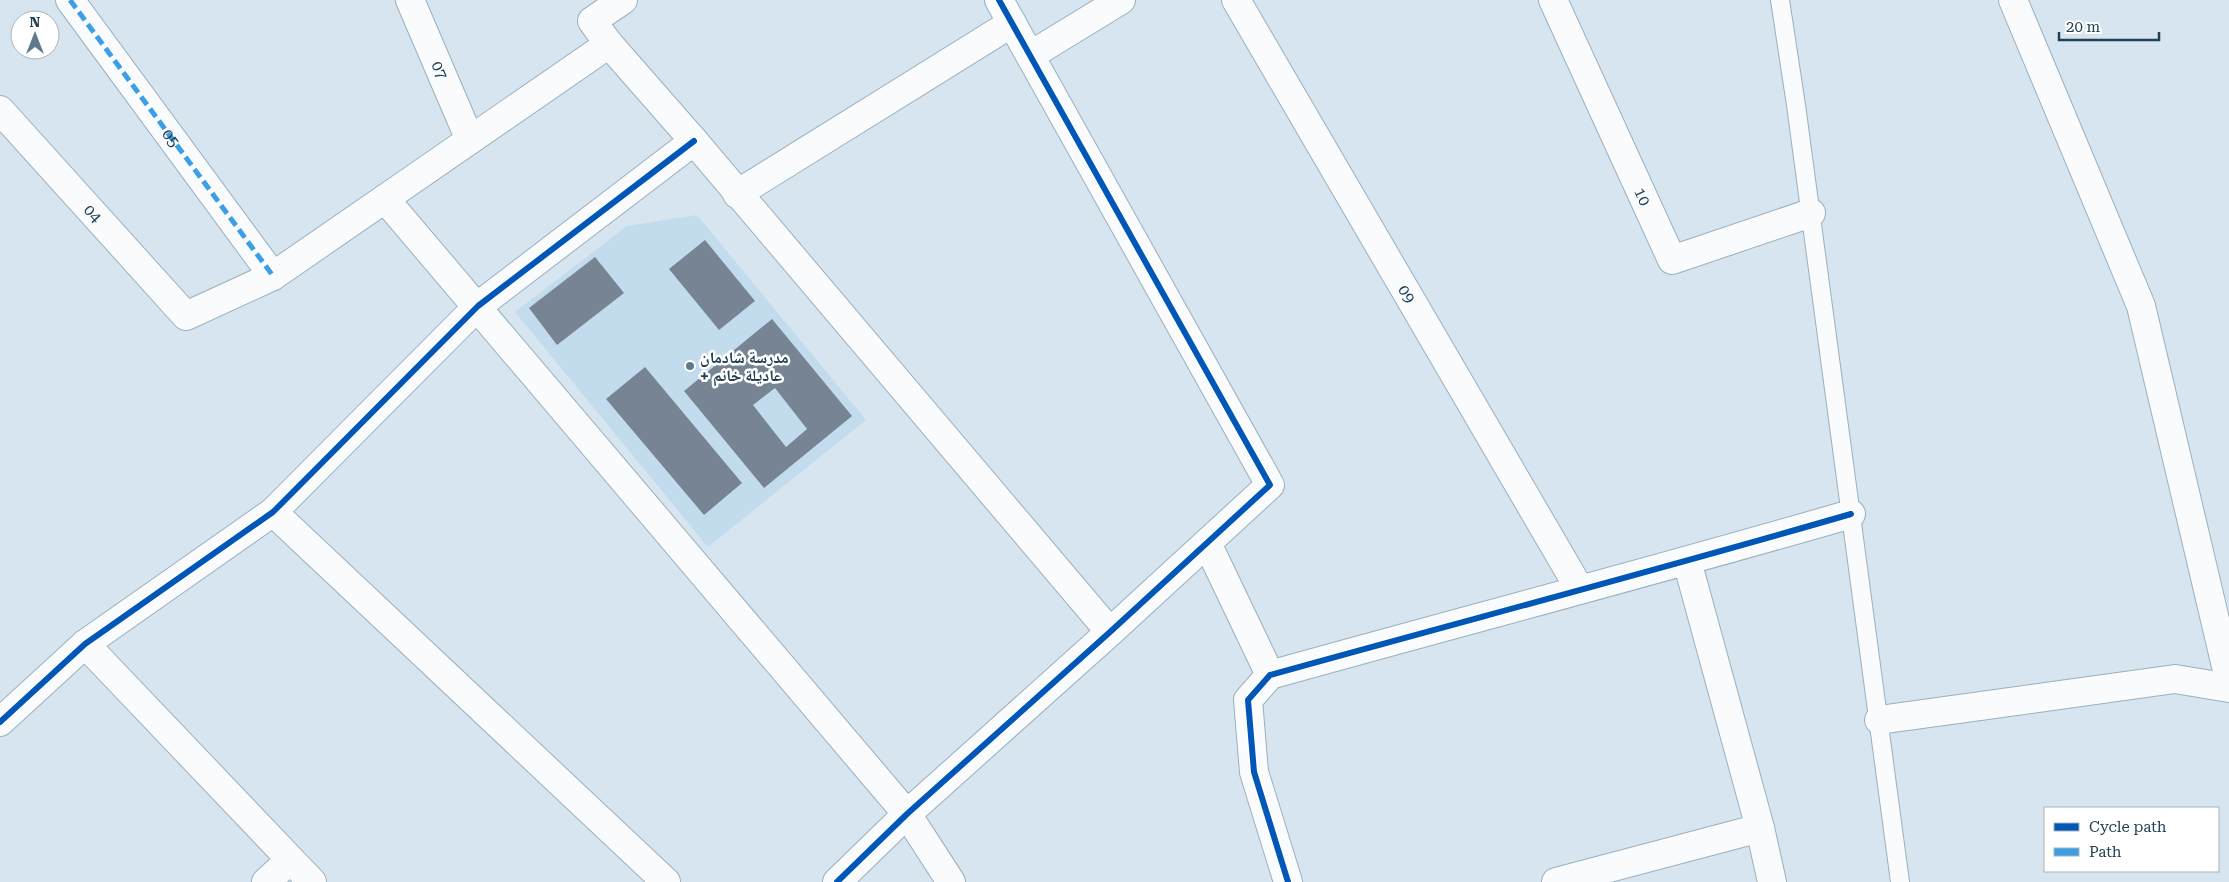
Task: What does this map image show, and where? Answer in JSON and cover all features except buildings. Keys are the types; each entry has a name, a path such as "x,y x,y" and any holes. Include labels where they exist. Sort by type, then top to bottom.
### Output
{"street":[{"name":"05","path":"70,0 272,276"},
{"name":"07","path":"410,0 470,140"},
{"path":"623,0 592,21 609,44 1110,632"},
{"path":"837,882 907,814 1270,485 999,0"},
{"path":"1031,55 1121,0"},
{"name":"09","path":"1236,0 1579,588"},
{"name":"10","path":"1553,0 1672,260 1811,213"},
{"path":"2013,0 2141,306 2229,679"},
{"path":"738,194 1012,23"},
{"path":"272,276 609,44"},
{"name":"04","path":"0,110 186,316 272,276"},
{"path":"0,722 85,644 273,512 478,306 694,142"},
{"path":"386,199 907,814 951,882"},
{"path":"273,512 666,882"},
{"path":"1288,882 1254,772 1248,700 1270,675 1851,514"},
{"path":"1206,543 1270,675"},
{"path":"1687,561 1760,828 1772,882"},
{"path":"85,644 312,882"},
{"path":"1879,720 2175,679 2229,688"},
{"path":"1571,880 1760,828"},
{"path":"266,882 290,860"}],"lane":[{"path":"1780,0 1811,213 1900,882"}],"shaded area":[{"name":"مدرسة شادمان + عاديلة خانم","path":"697,215 866,420 708,547 515,312 627,226"}],"marked path":[{"path":"70,0 273,276"}],"cycle path":[{"path":"837,882 907,814 1270,485 999,0"},
{"path":"0,722 85,644 273,512 478,306 694,141"},
{"path":"1288,882 1254,772 1248,700 1270,675 1851,514"}],"place":[{"name":"مدرسة شادمان + عاديلة خانم","path":"690,366"}]}
